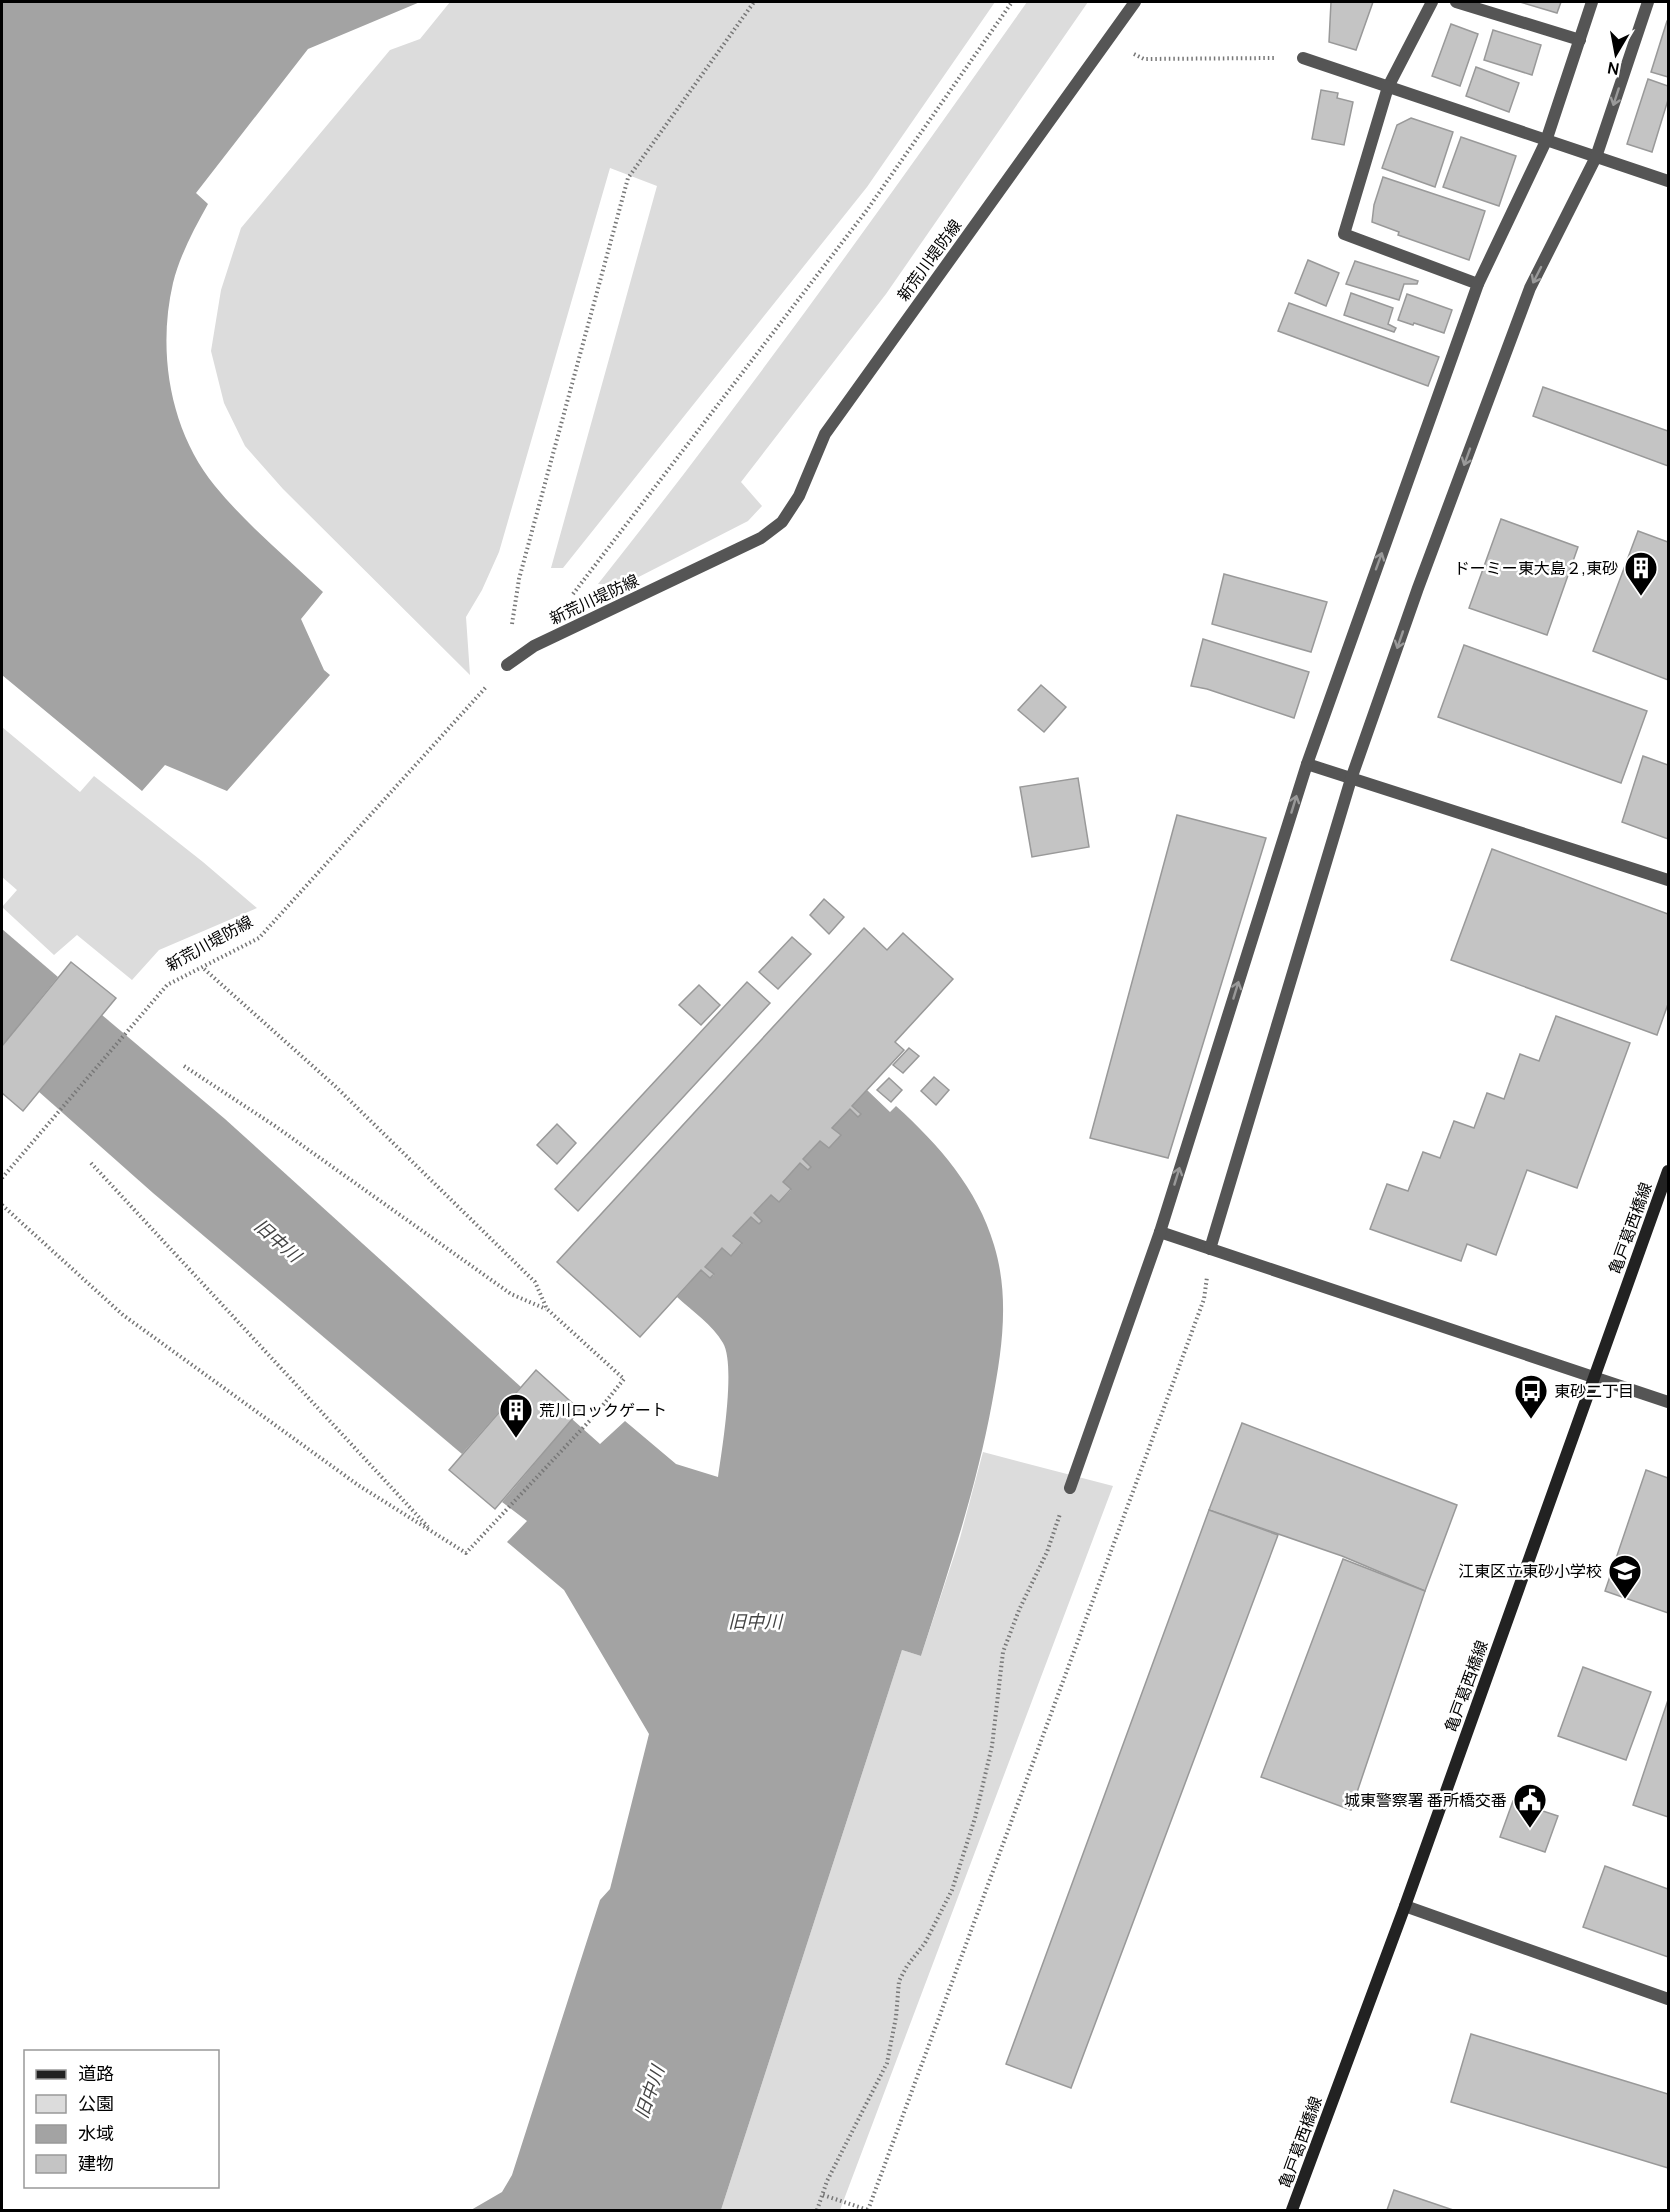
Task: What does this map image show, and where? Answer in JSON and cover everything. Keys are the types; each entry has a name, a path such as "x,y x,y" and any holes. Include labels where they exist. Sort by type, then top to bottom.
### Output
{"main road":[{"name":"亀戸葛西橋線","path":"1292,2211 1405,1906 1668,1171"}],"street":[{"name":"新荒川堤防線","path":"507,665 534,646 761,538 782,522 799,496 825,434 1135,2"},
{"path":"1432,2 1388,87 1344,234 1478,284"},
{"path":"1456,2 1580,40"},
{"path":"1070,1488 1160,1232 1307,764 1478,284 1546,141 1592,2"},
{"path":"1210,1249 1351,779 1418,588 1530,288 1596,157 1648,2"},
{"path":"1303,58 1668,181"},
{"path":"1307,764 1668,880"},
{"path":"1160,1232 1668,1402"},
{"path":"1405,1906 1668,1999"}],"path":[{"path":"507,665 519,579 628,178 754,2"},
{"path":"570,598 867,210 1012,2"},
{"path":"1107,42 1144,59 1303,58"},
{"name":"新荒川堤防線","path":"2,1178 167,985 259,938 507,665"},
{"path":"202,967 334,1085 536,1282 547,1309"},
{"path":"2,1205 123,1315 358,1485 466,1553 595,1415 624,1379 547,1309 511,1294 275,1126 184,1066"},
{"path":"91,1163 432,1532"},
{"path":"822,2195 868,2210 1204,1299 1210,1249"},
{"path":"817,2211 827,2181 887,2063 896,2017 899,1981 907,1966 925,1943 952,1890 975,1818 992,1746 1003,1652 1047,1552 1070,1488"}],"green space":[{"path":"450,2 995,2 867,187 563,568 551,568 657,186 610,168 499,552 482,590 466,617 470,675 283,489 245,446 224,403 211,351 221,290 241,228 390,50 420,39"},
{"path":"1027,2 1088,2 886,294 741,482 762,506 748,521 623,585 598,584 817,296"},
{"path":"2,727 80,792 94,776 257,908 159,950 132,980 77,935 54,955 2,907 17,890 2,877"},
{"path":"983,1452 1113,1486 840,2210 721,2210 902,1650 921,1656 960,1538"}],"water":[{"path":"2,2 420,2 308,49 196,193 208,204 183,252 173,283 168,309 167,363 171,390 187,441 200,464 227,500 323,592 301,619 324,670 330,675 227,791 165,765 142,791 2,675"},
{"path":"2,929 58,977 2,1046"},
{"path":"102,1015 225,1119 521,1387 462,1454 153,1193 38,1091"},
{"name":"旧中川","path":"867,1090 890,1112 896,1106 927,1136 967,1186 987,1224 1002,1284 1001,1344 996,1383 985,1435 961,1531 921,1656 902,1650 721,2210 471,2210 502,2192 512,2175 600,1900 610,1889 649,1734 564,1590 507,1542 527,1521 502,1502 572,1419 600,1444 625,1421 676,1464 718,1477 727,1408 727,1354 714,1330 677,1297 701,1270 710,1278 714,1275 705,1267 722,1248 731,1255 742,1244 733,1236 751,1217 759,1224 761,1221 754,1213 771,1195 779,1202 791,1190 783,1182 800,1163 808,1170 811,1167 803,1159 820,1141 829,1148 840,1136 832,1128 850,1109 858,1117 860,1115 852,1106"}],"building":[{"path":"1331,2 1373,2 1356,50 1329,42"},
{"path":"1520,2 1561,2 1557,13"},
{"path":"1668,21 1668,77 1651,72"},
{"path":"1451,24 1478,34 1460,86 1432,76"},
{"path":"1493,30 1541,45 1532,75 1484,60"},
{"path":"1476,67 1519,83 1509,112 1466,96"},
{"path":"1648,79 1668,86 1668,100 1652,152 1627,144"},
{"path":"1321,90 1338,93 1337,98 1353,102 1344,145 1312,139"},
{"path":"1411,118 1453,132 1435,187 1382,168 1397,125"},
{"path":"1461,137 1516,156 1499,206 1443,187"},
{"path":"1383,177 1485,211 1469,260 1398,235 1399,232 1372,222 1374,205"},
{"path":"1308,260 1339,273 1326,306 1295,293"},
{"path":"1355,261 1418,281 1417,284 1404,284 1399,300 1346,284"},
{"path":"1351,293 1393,308 1388,324 1396,328 1394,332 1344,315"},
{"path":"1407,294 1452,310 1444,333 1398,320"},
{"path":"1289,303 1439,357 1428,386 1278,331"},
{"path":"1543,387 1668,431 1668,466 1533,416"},
{"path":"1501,519 1578,547 1547,635 1469,608"},
{"name":"ドーミー東大島２,東砂","path":"1638,531 1668,542 1668,680 1593,651"},
{"path":"1224,574 1327,602 1311,652 1212,624"},
{"path":"1203,639 1309,672 1294,718 1207,689 1191,686"},
{"path":"1464,645 1647,711 1621,783 1438,717"},
{"path":"1041,685 1066,707 1044,732 1018,710"},
{"path":"1643,756 1668,765 1668,839 1622,822"},
{"path":"1078,778 1089,847 1032,857 1020,787"},
{"path":"1177,815 1266,838 1168,1158 1090,1138"},
{"path":"1492,849 1668,914 1668,1004 1657,1035 1451,960"},
{"path":"824,899 844,917 829,934 810,915"},
{"path":"864,928 887,950 903,933 953,979 895,1042 904,1050 852,1106 861,1114 858,1117 850,1109 832,1128 841,1135 829,1148 820,1141 803,1159 811,1167 808,1170 800,1163 783,1182 791,1189 779,1202 771,1195 754,1213 762,1221 759,1224 751,1217 733,1236 742,1243 731,1256 722,1248 705,1267 714,1274 710,1278 701,1270 640,1337 557,1262"},
{"path":"792,937 811,954 778,989 759,972"},
{"path":"71,962 116,998 23,1111 2,1093 2,1046"},
{"path":"747,982 770,1003 578,1211 555,1189"},
{"path":"699,985 720,1005 701,1025 679,1005"},
{"path":"1556,1016 1630,1043 1577,1188 1527,1170 1496,1255 1467,1244 1461,1261 1370,1229 1387,1184 1408,1191 1423,1152 1440,1158 1454,1121 1474,1128 1487,1093 1504,1099 1520,1054 1539,1061"},
{"path":"909,1048 919,1056 903,1073 893,1065"},
{"path":"934,1077 949,1090 936,1105 921,1091"},
{"path":"889,1078 902,1090 891,1102 877,1090"},
{"path":"557,1124 576,1143 557,1164 537,1145"},
{"name":"荒川ロックゲート","path":"536,1370 580,1410 495,1509 449,1470"},
{"path":"1242,1423 1457,1505 1425,1591 1342,1556 1209,1510"},
{"path":"1646,1470 1668,1478 1668,1613 1605,1591"},
{"path":"1209,1510 1278,1535 1071,2088 1006,2064"},
{"path":"1343,1559 1425,1591 1351,1810 1261,1777"},
{"path":"1583,1667 1651,1692 1626,1760 1558,1736"},
{"path":"1668,1700 1668,1817 1633,1805"},
{"path":"1513,1801 1558,1816 1545,1852 1500,1837"},
{"path":"1605,1866 1668,1889 1668,1957 1583,1927"},
{"path":"1471,2034 1668,2094 1668,2168 1451,2102"},
{"path":"1394,2190 1453,2210 1387,2210"}],"place":[{"name":"ドーミー東大島２,東砂","path":"1641,597"},
{"name":"東砂二丁目","path":"1531,1420"},
{"name":"荒川ロックゲート","path":"516,1439"},
{"name":"江東区立東砂小学校","path":"1625,1600"},
{"name":"城東警察署 番所橋交番","path":"1530,1829"}]}
